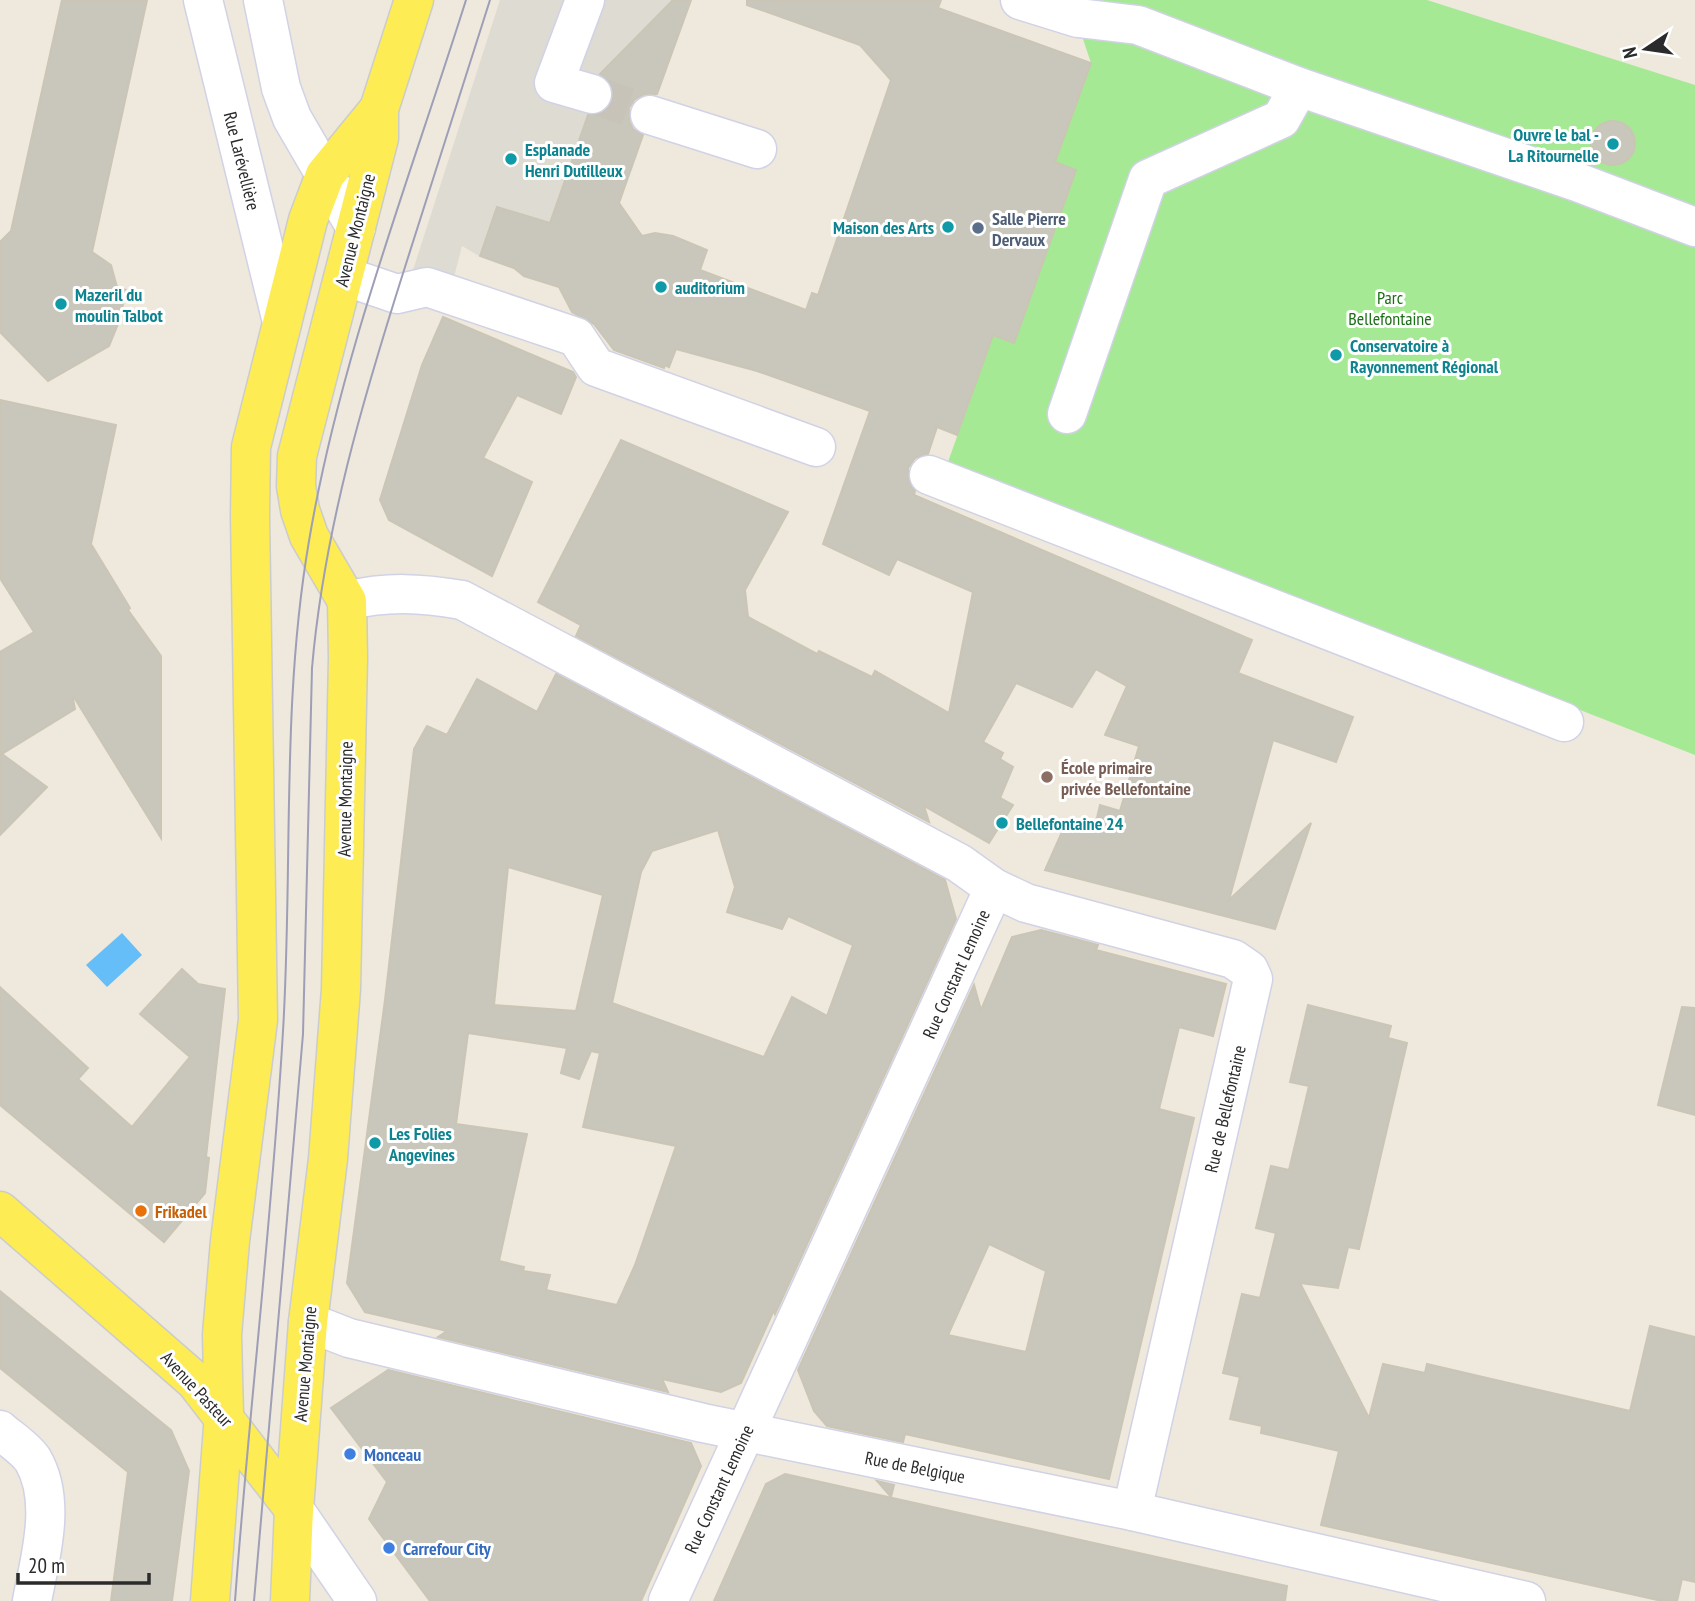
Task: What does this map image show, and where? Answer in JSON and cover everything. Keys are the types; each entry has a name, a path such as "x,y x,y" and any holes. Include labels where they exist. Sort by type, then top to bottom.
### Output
{"main road":[{"name":"Avenue Montaigne","path":"290,1601 293,1509 308,1322 328,1159 341,989 347,601 309,536 296,486 297,456 379,138 379,109 414,0"},
{"name":"Avenue Montaigne","path":"210,1601 224,1414 222,1335 258,1020 251,447 308,220 325,175 379,109"},
{"name":"Avenue Pasteur","path":"0,1211 101,1301 163,1350 224,1414 293,1509"}],"street":[{"name":"Rue Larévellière","path":"203,0 282,322"},
{"path":"263,0 281,88 292,118 356,228"},
{"path":"585,0 554,83 592,93"},
{"path":"1020,0 1078,18 1138,25 1299,87 1577,182 1695,228"},
{"path":"1066,415 1148,179 1281,119 1299,87"},
{"path":"650,115 757,149"},
{"path":"344,276 397,293 428,287 576,337 596,367 816,447"},
{"path":"929,475 1564,722"},
{"name":"Rue Constant Lemoine","path":"347,601 381,593 421,593 462,600 959,863 994,888 668,1601"},
{"name":"Rue de Bellefontaine","path":"994,888 1026,902 1233,959 1249,970 1253,979 1132,1511"},
{"name":"Rue de Belgique","path":"308,1322 349,1338 746,1432 1132,1511 1526,1601"},
{"path":"0,1430 33,1460 45,1502 45,1531 32,1601"},
{"name":"Avenue Pasteur","path":"293,1509 357,1601"}],"green space":[{"name":"Parc Bellefontaine","path":"1070,0 1427,0 1695,85 1695,755 948,462 993,335 1014,342 1076,170 1055,162 1091,63"}],"shaded area":[{"name":"Esplanade Henri Dutilleux","path":"500,0 673,0 597,78 590,111 550,223 497,207 479,256 462,246 452,285 413,270"}],"water":[{"path":"122,933 142,955 107,987 86,965"}],"building":[{"path":"62,0 147,0 92,252 111,265 117,287 126,290 120,319 109,346 48,381 0,332 0,242 11,231"},
{"path":"673,0 691,0 657,94 645,94 635,99 629,108 629,120 633,129 643,135 619,203 642,236 655,233 673,236 707,250 700,270 806,310 812,293 818,295 891,80 860,45 747,5 747,0 941,0 938,8 1091,63 1055,162 1076,170 1014,343 993,335 957,435 937,427 928,454 915,458 908,468 908,479 915,491 914,495 1252,640 1238,673 1353,717 1336,762 1273,740 1229,900 1311,823 1275,929 1045,870 1066,823 1094,831 1100,805 1120,811 1139,746 1105,735 1127,686 1096,669 1072,707 1016,683 983,742 1003,753 1000,759 1013,767 1000,798 1013,805 989,843 924,806 929,822 576,636 581,625 538,602 621,440 788,512 745,590 748,617 817,654 819,651 872,677 875,671 949,713 973,592 897,559 889,575 823,544 870,411 757,371 676,349 669,367 665,365 664,368 614,350 594,324 572,312 559,287 524,276 514,268 480,256 497,207 550,223 588,115 607,110 613,101 613,88 600,74"},
{"name":"Ouvre le bal - La Ritournelle","path":"1613,121 1628,128 1635,143 1628,158 1613,165 1598,158 1591,143 1598,128"},
{"path":"443,317 573,372 576,377 561,414 517,395 483,458 532,482 492,576 389,520 380,500 422,365"},
{"path":"0,400 116,425 91,544 130,608 128,610 161,656 161,838 72,694 75,709 2,754 47,787 0,835 0,652 34,632 0,578"},
{"path":"556,674 945,880 956,919 741,1383 721,1392 662,1379 668,1392 438,1337 447,1331 365,1312 347,1283 385,1000 414,749 427,726 447,735 477,679 537,712","holes":["718,830 735,887 727,912 782,929 788,916 853,945 827,1016 792,997 764,1057 612,1003 641,872 652,851","508,867 603,895 576,1011 494,1005","468,1033 567,1048 561,1073 579,1079 591,1051 600,1053 583,1127 676,1146 635,1265 617,1305 546,1290 550,1275 523,1271 524,1267 499,1261 527,1134 456,1124"]},
{"path":"1041,930 1098,945 1096,950 1226,984 1213,1036 1179,1027 1159,1109 1194,1118 1109,1479 905,1434 903,1442 827,1426 814,1411 798,1370 974,985 981,1010 1012,937","holes":["989,1244 1046,1271 1026,1352 948,1335"]},
{"path":"182,969 198,984 225,989 206,1157 209,1158 205,1193 164,1242 0,1105 0,987 88,1068 78,1079 132,1127 190,1057 140,1014"},
{"path":"1308,1005 1391,1026 1388,1038 1407,1043 1359,1249 1348,1247 1338,1288 1300,1283 1369,1418 1383,1364 1425,1373 1427,1364 1630,1411 1650,1326 1695,1337 1695,1582 1682,1579 1677,1601 1662,1601 1321,1525 1339,1451 1261,1433 1262,1426 1230,1419 1240,1377 1223,1373 1242,1294 1260,1298 1276,1233 1256,1228 1271,1166 1289,1170 1309,1086 1290,1082"},
{"path":"1682,1007 1695,1008 1695,1115 1658,1105"},
{"path":"0,1291 171,1430 189,1471 172,1601 111,1601 128,1472 0,1368"},
{"path":"388,1370 691,1443 701,1466 641,1601 430,1601 369,1519 387,1482 331,1408"},
{"path":"785,1474 1287,1586 1285,1601 714,1601 766,1484"},
{"path":"877,1481 894,1485 891,1497"}],"tunnel":[{"path":"592,94 650,115"}],"tram line":[{"path":"235,1601 283,1031 291,724 300,602 322,472 339,404 378,268 466,0"},
{"path":"254,1601 303,1034 312,668 318,617 336,515 360,416 389,316 490,0"}],"place":[{"name":"Ouvre le bal - La Ritournelle","path":"1613,144"},
{"name":"Esplanade Henri Dutilleux","path":"511,159"},
{"name":"Maison des Arts","path":"948,227"},
{"name":"Salle Pierre Dervaux","path":"978,228"},
{"name":"auditorium","path":"661,287"},
{"name":"Mazeril du moulin Talbot","path":"61,304"},
{"name":"Conservatoire à Rayonnement Régional","path":"1336,355"},
{"name":"École primaire privée Bellefontaine","path":"1047,777"},
{"name":"Bellefontaine 24","path":"1002,823"},
{"name":"Les Folies Angevines","path":"375,1143"},
{"name":"Frikadel","path":"141,1211"},
{"name":"Monceau","path":"350,1454"},
{"name":"Carrefour City","path":"389,1548"}]}
